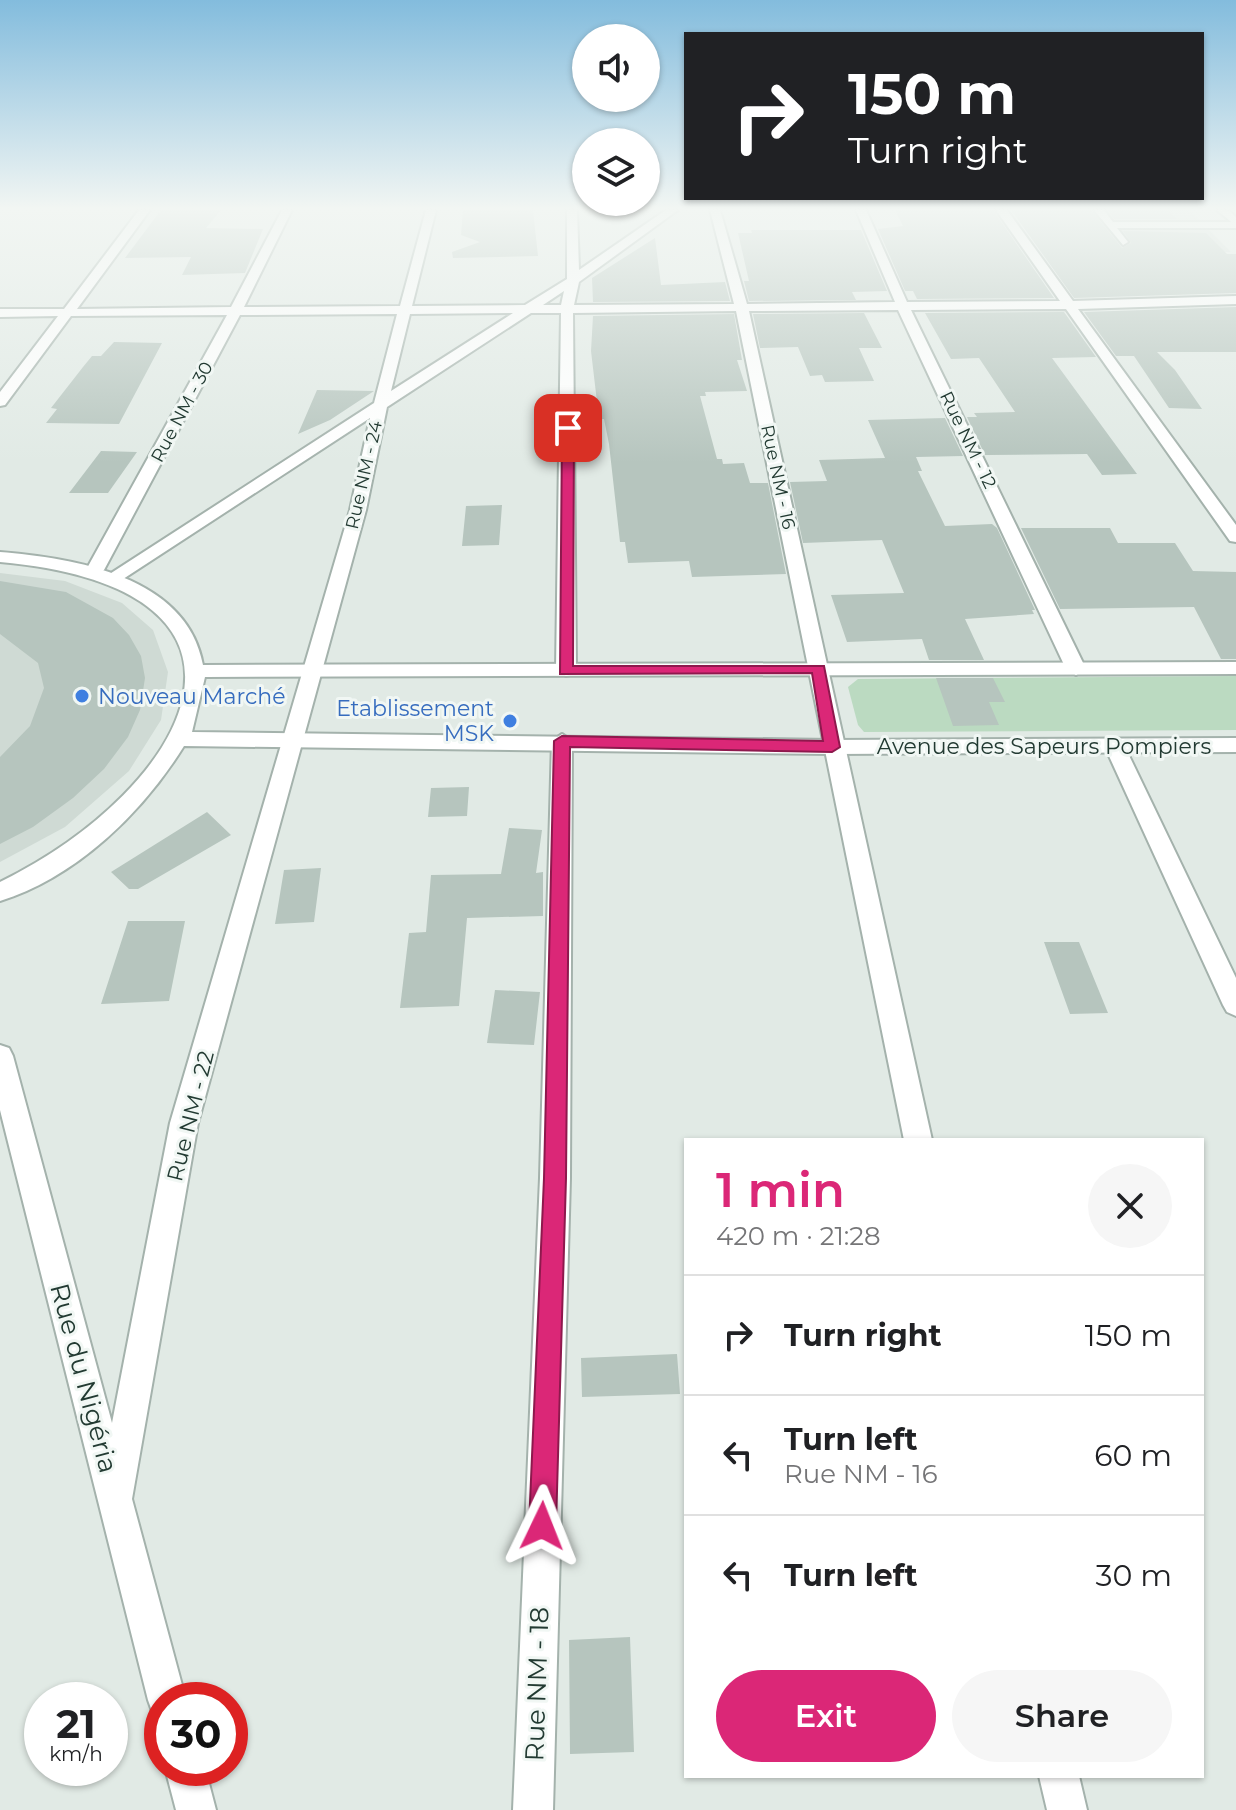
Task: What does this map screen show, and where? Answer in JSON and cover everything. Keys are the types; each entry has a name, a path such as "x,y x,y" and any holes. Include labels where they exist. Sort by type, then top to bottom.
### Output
{"street":[{"path":"0,402 81,294"},
{"name":"Rue NM - 30","path":"105,573 242,294"},
{"name":"Rue NM - 24","path":"294,740 358,510 381,402 411,294"},
{"path":"105,573 550,294"},
{"path":"566,670 567,308 570,294"},
{"name":"Rue NM - 16","path":"738,294 918,1138"},
{"name":"Rue NM - 12","path":"897,294 1076,669"},
{"path":"1061,294 1236,537"},
{"path":"0,313 1069,305 1236,300"},
{"path":"0,557 60,562 105,573 141,590 179,625 190,646 195,671 193,703 180,739 154,777 117,816 69,853 0,892"},
{"path":"195,671 1236,668"},
{"name":"Avenue des Sapeurs Pompiers","path":"180,739 562,741 832,747 1236,745"},
{"name":"Rue NM - 22","path":"115,1499 184,1123 294,740"},
{"name":"Rue NM - 18","path":"533,1810 555,1178 562,741"},
{"path":"1114,745 1236,1005"},
{"name":"Rue du Nigéria","path":"0,1056 162,1682"},
{"path":"1059,1778 1067,1810"},
{"path":"190,1786 196,1810"}],"shaded area":[{"name":"Nouveau Marché","path":"0,573 65,581 122,603 153,630 168,672 161,720 129,771 65,827 0,862"}],"green space":[{"path":"1236,676 1236,730 864,732 858,725 848,687 858,679"}],"building":[{"path":"593,294 728,294 730,301 593,302"},
{"path":"747,294 853,294 856,300 749,301"},
{"path":"915,294 1052,294 1054,298 917,299"},
{"path":"1071,294 1188,294 1074,298"},
{"path":"1236,307 1236,352 1157,352 1175,370 1202,409 1169,408 1134,356 1116,356 1084,312"},
{"path":"1064,312 1096,357 1052,358 1137,474 1102,475 1087,454 985,455 967,417 977,417 974,413 1015,412 979,358 951,359 925,313"},
{"path":"864,313 882,348 859,348 874,381 825,382 822,375 810,376 798,347 760,348 753,314"},
{"path":"734,314 742,360 737,360 747,391 705,392 706,396 700,396 717,459 722,459 723,464 744,463 750,483 768,483 786,574 692,577 689,561 628,563 625,542 620,542 604,419 599,419 591,351 593,316"},
{"path":"114,342 162,343 119,424 46,423 57,409 51,408 92,356 101,356"},
{"path":"317,390 374,391 330,420 298,434"},
{"path":"945,418 963,456 916,457 922,471 918,471 945,526 992,524 997,528 1035,610 1032,610 1034,614 965,619 984,660 929,660 922,639 847,642 831,595 904,593 882,540 803,543 790,482 827,481 819,460 885,458 868,420"},
{"path":"101,451 137,452 108,493 69,493"},
{"path":"502,505 499,545 462,546 466,506"},
{"path":"1021,528 1110,528 1118,543 1175,543 1193,571 1236,572 1236,659 1221,659 1194,607 1060,609"},
{"name":"Nouveau Marché","path":"0,581 66,592 113,618 129,635 141,656 145,678 140,710 128,737 104,769 73,798 33,827 0,844 0,757 30,726 44,688 38,663 0,634"},
{"path":"936,678 993,678 1005,702 989,702 999,725 953,726"},
{"path":"469,787 467,816 428,817 431,788"},
{"path":"207,812 231,835 138,889 129,889 111,872"},
{"path":"509,828 542,830 536,873 543,872 543,916 467,918 459,1006 400,1008 409,933 426,932 431,875 501,874"},
{"path":"321,868 314,922 275,924 284,870"},
{"path":"128,921 185,921 169,1001 101,1004"},
{"path":"1044,942 1079,942 1108,1013 1070,1014"},
{"path":"495,990 540,992 534,1045 487,1043"},
{"path":"677,1354 680,1394 582,1397 581,1358"},
{"path":"630,1637 634,1752 570,1754 569,1640"}],"place":[{"name":"Nouveau Marché","path":"82,696"},
{"name":"Etablissement MSK","path":"510,721"}],"route":[{"path":"542,1526 555,1178 562,741 832,747 819,669 566,670 568,428"}]}
